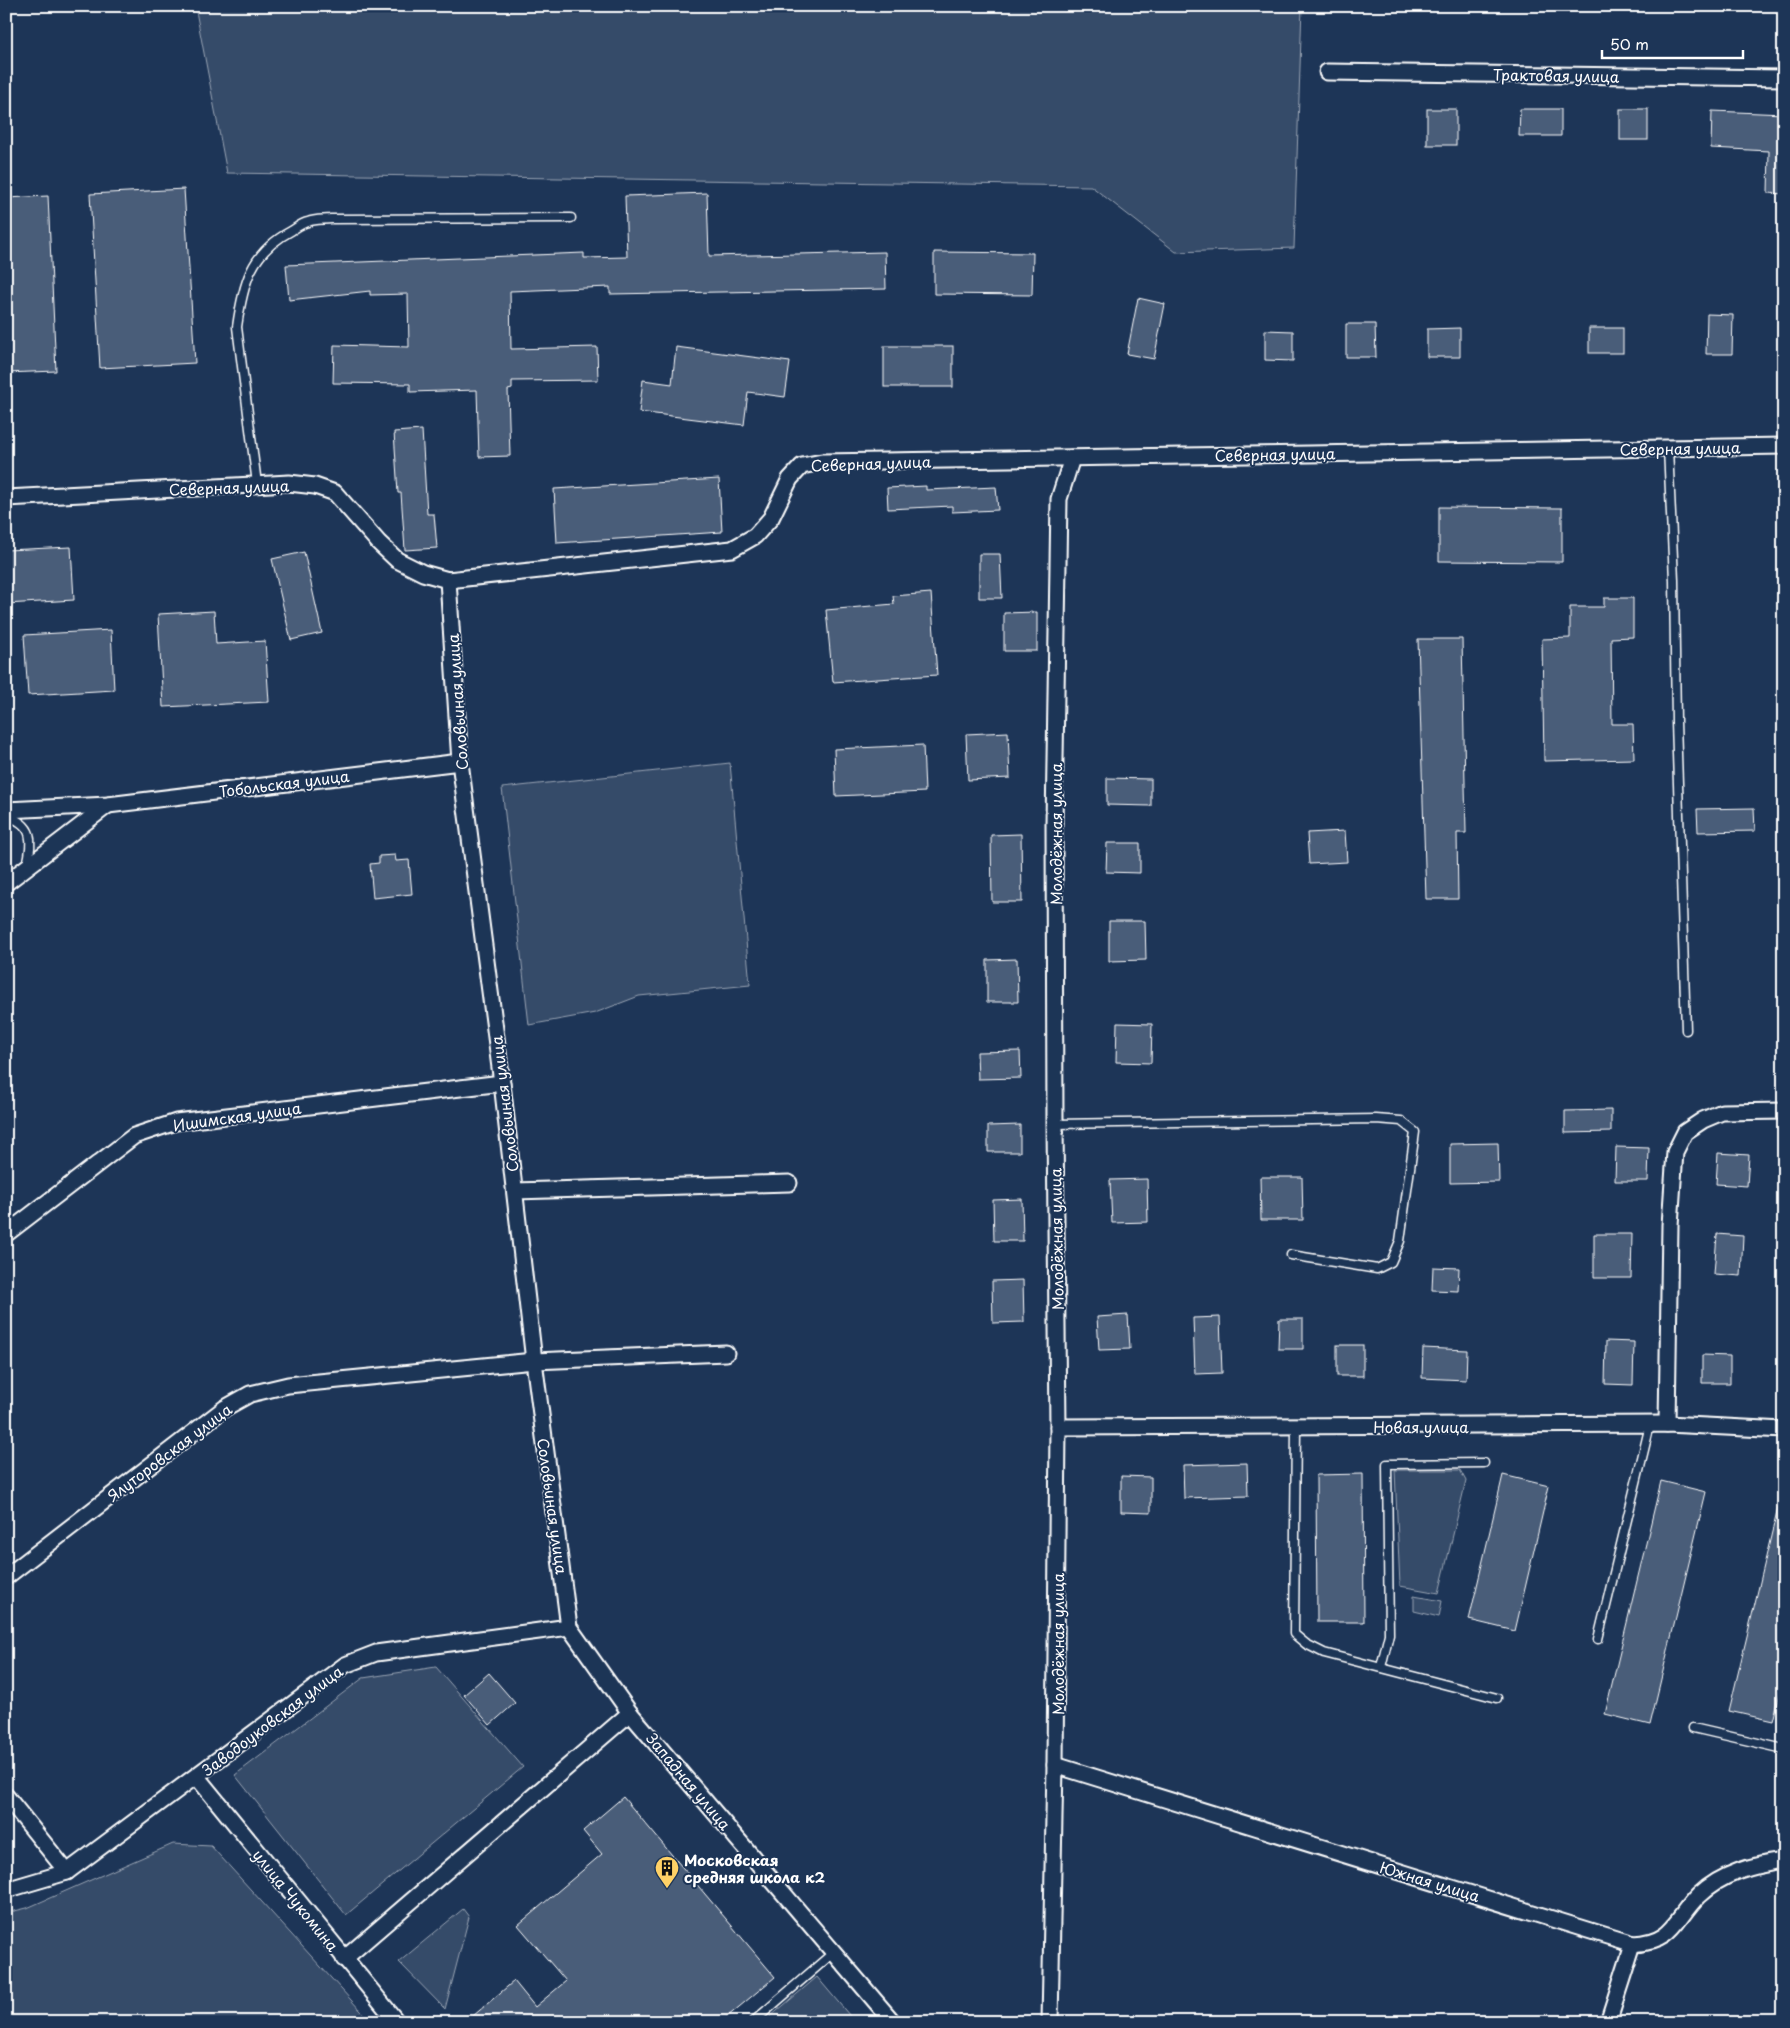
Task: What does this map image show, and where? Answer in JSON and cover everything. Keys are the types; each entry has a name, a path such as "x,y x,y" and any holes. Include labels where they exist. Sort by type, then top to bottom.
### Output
{"street":[{"name":"Трактовая улица","path":"1327,72 1784,78"},
{"name":"Северная улица","path":"6,498 257,484 289,483 315,486 335,493 379,543 397,560 423,573 448,580 732,549 755,536 771,518 790,478 802,466 822,462 1784,446"},
{"name":"Молодёжная улица","path":"1050,2022 1056,1765 1058,1427 1054,825 1059,500 1072,458"},
{"name":"Соловьиная улица","path":"448,580 460,762 502,1083 534,1361 569,1627"},
{"name":"Тобольская улица","path":"6,810 108,805 460,762"},
{"path":"6,883 108,805"},
{"name":"Ишимская улица","path":"6,1234 134,1136 176,1122 502,1083"},
{"path":"1667,1424 1670,1224 1675,1152 1685,1132 1703,1120 1722,1112 1784,1112"},
{"path":"515,1191 789,1183"},
{"name":"Ялуторовская улица","path":"6,1577 224,1408 250,1394 288,1385 534,1361 726,1353"},
{"name":"Новая улица","path":"1058,1427 1667,1424 1784,1430"},
{"name":"Западная улица","path":"569,1627 630,1713 893,2022"},
{"name":"Заводоуковская улица","path":"6,1890 67,1872 345,1665 376,1653 569,1627"},
{"path":"344,1958 630,1713"},
{"name":"Южная улица","path":"1056,1765 1633,1944 1650,1943 1670,1931 1699,1895 1731,1873 1756,1864 1784,1861"},
{"name":"улица Чукомина","path":"197,1777 397,2022"},
{"path":"6,1796 67,1872"},
{"path":"1608,2022 1633,1944"}],"lane":[{"path":"257,484 237,327 240,303 248,277 262,252 281,236 308,222 331,219 570,218"},
{"path":"1668,448 1674,580 1676,722 1686,1030"},
{"path":"6,816 24,825 31,835 31,849 27,867"},
{"path":"1055,1124 1376,1118 1401,1121 1415,1132 1400,1241 1391,1262 1377,1269 1291,1255"},
{"path":"1598,1639 1650,1425"},
{"path":"1296,1427 1294,1634 1306,1644 1324,1653 1497,1698"},
{"path":"1382,1667 1389,1634 1387,1464 1484,1463"},
{"path":"1693,1728 1784,1749"},
{"path":"753,2022 834,1952"}],"shaded area":[{"path":"195,6 1302,6 1294,248 1176,252 1091,186 227,173"},
{"path":"730,763 750,985 639,996 595,1013 529,1025 502,788"},
{"path":"1395,1470 1460,1470 1466,1481 1439,1593 1400,1586"},
{"path":"1414,1596 1442,1601 1439,1617 1414,1611"},
{"path":"436,1667 523,1767 346,1915 235,1775 363,1678"},
{"path":"173,1844 211,1846 371,2022 6,2022 6,1913 27,1908"},
{"path":"463,1909 469,1917 445,2009 399,1962"},
{"path":"817,1977 855,2022 764,2022"}],"building":[{"path":"1427,109 1456,109 1456,145 1427,145"},
{"path":"1520,109 1561,109 1561,136 1519,136"},
{"path":"1620,109 1648,109 1648,140 1620,140"},
{"path":"1712,111 1784,114 1784,194 1768,193 1769,151 1711,148"},
{"path":"184,189 195,363 100,368 90,194"},
{"path":"707,193 709,256 885,252 886,289 610,294 610,287 510,291 511,349 597,347 598,380 512,381 512,389 508,390 510,456 479,457 477,390 410,392 410,384 333,383 334,345 409,347 408,294 370,295 370,291 289,300 286,265 584,253 584,258 627,257 625,196"},
{"path":"48,196 56,371 6,373 6,198"},
{"path":"934,252 1033,253 1032,295 934,294"},
{"path":"1138,298 1165,304 1154,359 1127,354"},
{"path":"1707,314 1733,315 1732,354 1706,354"},
{"path":"1346,324 1375,324 1376,357 1346,357"},
{"path":"1460,328 1460,357 1427,357 1427,329"},
{"path":"1589,328 1623,328 1623,353 1589,353"},
{"path":"1265,330 1293,331 1293,361 1265,360"},
{"path":"884,346 953,346 953,387 884,387"},
{"path":"676,347 790,362 785,397 748,392 744,425 639,412 643,380 672,384"},
{"path":"422,430 427,514 434,514 437,548 405,550 401,493 398,493 394,432"},
{"path":"719,479 722,532 557,543 554,489"},
{"path":"926,486 926,490 996,487 998,510 952,512 952,506 888,509 887,488"},
{"path":"1439,507 1562,508 1562,562 1439,561"},
{"path":"71,547 74,600 6,604 6,550"},
{"path":"304,552 322,633 291,640 272,559"},
{"path":"979,554 1000,554 1002,598 979,598"},
{"path":"931,593 937,675 833,682 826,610 894,604 893,596"},
{"path":"1604,598 1633,598 1633,637 1611,638 1612,724 1633,724 1634,759 1544,761 1542,639 1570,638 1570,607 1604,607"},
{"path":"214,611 216,644 265,641 269,702 163,707 158,614"},
{"path":"1037,612 1037,651 1004,651 1004,613"},
{"path":"111,630 114,690 28,695 24,635"},
{"path":"1418,639 1462,639 1466,833 1457,833 1458,899 1426,899"},
{"path":"1008,732 1010,778 968,780 966,734"},
{"path":"923,745 925,792 836,796 834,749"},
{"path":"1107,778 1151,779 1151,806 1107,805"},
{"path":"1754,808 1755,831 1698,832 1697,809"},
{"path":"1345,831 1347,862 1309,864 1307,833"},
{"path":"1021,834 1022,902 992,902 991,835"},
{"path":"1107,843 1140,843 1140,873 1106,872"},
{"path":"395,855 396,861 409,860 412,894 373,898 370,864 379,863 379,856"},
{"path":"1109,921 1145,921 1146,960 1109,961"},
{"path":"1017,959 1018,1002 987,1002 987,960"},
{"path":"1117,1023 1152,1024 1151,1063 1116,1062"},
{"path":"1020,1051 1021,1078 978,1079 977,1052"},
{"path":"1611,1110 1611,1132 1565,1133 1565,1111"},
{"path":"1020,1125 1020,1152 988,1152 988,1126"},
{"path":"1498,1143 1499,1182 1450,1183 1450,1144"},
{"path":"1616,1147 1649,1148 1648,1181 1615,1181"},
{"path":"1718,1153 1749,1155 1747,1186 1716,1184"},
{"path":"1260,1177 1302,1177 1303,1220 1261,1220"},
{"path":"1147,1179 1148,1222 1112,1223 1110,1180"},
{"path":"1022,1199 1023,1241 994,1241 993,1200"},
{"path":"1594,1234 1632,1234 1631,1278 1594,1278"},
{"path":"1717,1234 1743,1236 1741,1276 1714,1274"},
{"path":"1433,1267 1459,1268 1458,1291 1432,1290"},
{"path":"1023,1280 1024,1322 993,1323 992,1281"},
{"path":"1128,1315 1130,1349 1099,1350 1097,1317"},
{"path":"1220,1317 1222,1373 1195,1374 1193,1318"},
{"path":"1279,1319 1303,1319 1303,1349 1278,1349"},
{"path":"1606,1341 1634,1342 1633,1385 1605,1384"},
{"path":"1337,1345 1363,1345 1363,1376 1337,1376"},
{"path":"1423,1348 1467,1350 1466,1380 1422,1378"},
{"path":"1702,1355 1730,1356 1730,1383 1702,1383"},
{"path":"1247,1463 1248,1496 1184,1498 1183,1465"},
{"path":"1363,1474 1364,1622 1317,1622 1316,1475"},
{"path":"1503,1475 1549,1486 1515,1631 1469,1620"},
{"path":"1121,1476 1151,1477 1151,1513 1121,1512"},
{"path":"1661,1481 1706,1492 1650,1725 1605,1714"},
{"path":"1778,1507 1784,1507 1784,1677 1773,1721 1729,1711"},
{"path":"489,1673 515,1703 490,1725 464,1695"},
{"name":"Московская средняя школа к2","path":"623,1797 775,1977 721,2022 466,2022 514,1981 535,2007 566,1981 518,1925 602,1854 583,1831"}],"place":[{"name":"Московская средняя школа к2","path":"667,1889"}]}
